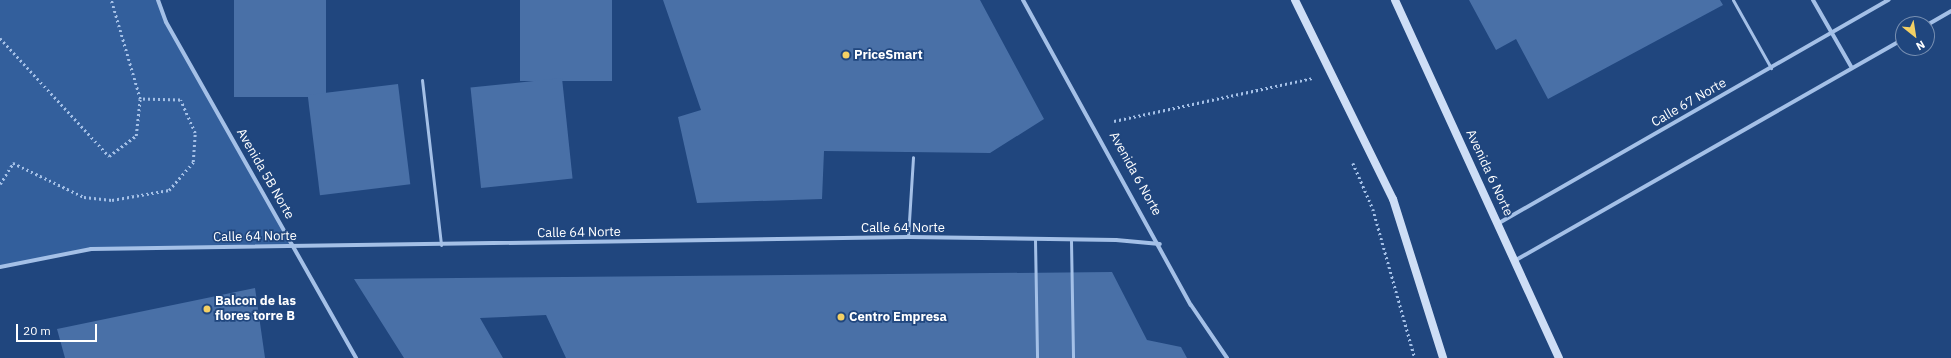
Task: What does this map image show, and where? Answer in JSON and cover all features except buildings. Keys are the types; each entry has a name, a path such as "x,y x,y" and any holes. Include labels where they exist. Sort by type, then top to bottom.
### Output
{"main road":[{"path":"1295,0 1393,199 1443,358"},
{"name":"Avenida 6 Norte","path":"1395,0 1516,260 1559,358"}],"street":[{"name":"Avenida 5B Norte","path":"158,0 166,22 295,246 356,358"},
{"name":"Avenida 6 Norte","path":"1023,0 1160,244 1191,305 1227,358"},
{"path":"1812,0 1852,68"},
{"name":"Calle 67 Norte","path":"1499,223 1889,0"},
{"path":"1935,20 1951,11"},
{"path":"1516,260 1895,44"},
{"name":"Calle 64 Norte","path":"0,267 91,249 908,238 1160,244"}],"lane":[{"path":"1733,0 1771,68"},
{"path":"422,80 441,244"},
{"path":"908,238 913,157"},
{"path":"1035,240 1037,358"},
{"path":"1071,241 1073,358"}],"path":[{"path":"0,38 109,156 136,136 140,99 111,0"},
{"path":"1312,71 1318,85"},
{"path":"1114,121 1331,74"},
{"path":"0,184 13,163 84,197 112,200 169,190 193,162 195,133 180,100 140,99"},
{"path":"1351,158 1373,209 1415,358"}],"shaded area":[{"path":"0,0 158,0 166,22 295,247 91,249 0,267"}],"place":[{"name":"PriceSmart","path":"846,55"},
{"name":"Balcon de las flores torre B","path":"207,309"},
{"name":"Centro Empresa","path":"841,317"}]}
